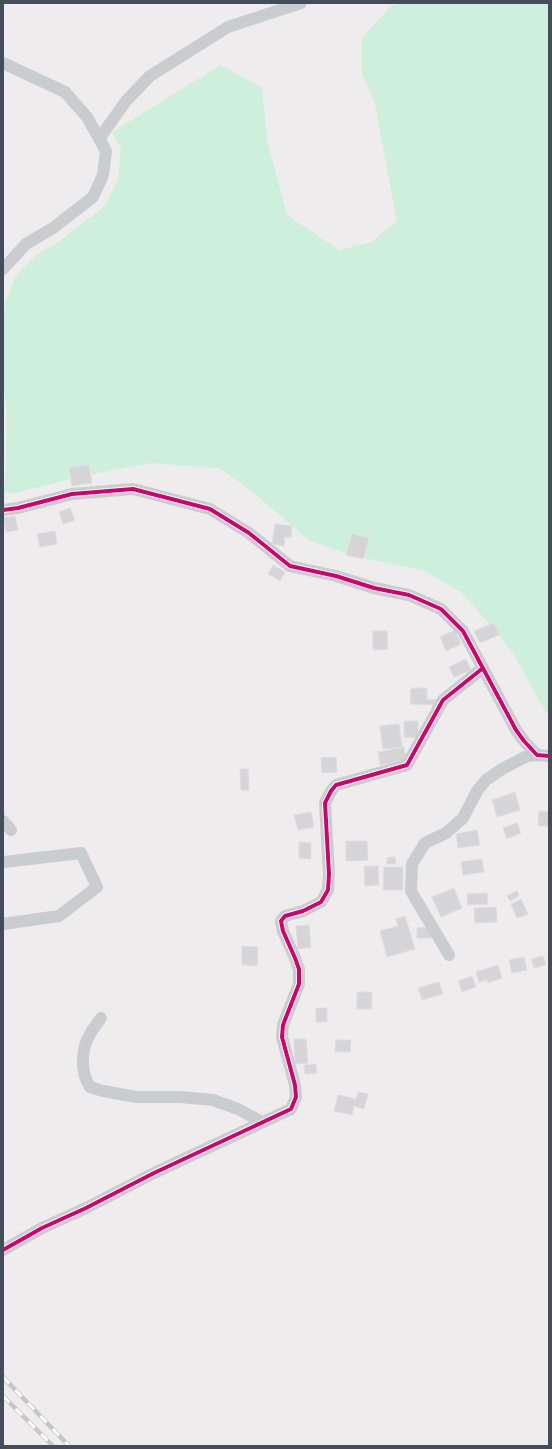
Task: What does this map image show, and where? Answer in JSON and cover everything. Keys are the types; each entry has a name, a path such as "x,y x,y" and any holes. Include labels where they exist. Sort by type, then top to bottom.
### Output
{"street":[{"path":"99,139 126,101 150,76 228,27 301,3"},
{"path":"3,63 65,92 87,117 106,151 103,175 93,197 53,228 26,244 3,269"},
{"path":"3,510 18,508 72,494 133,489 210,509 249,533 290,566 336,576 374,588 409,595 441,609 463,631 516,730 524,741 543,755"},
{"path":"3,1250 42,1228 291,1109 296,1097 295,1085 282,1037 283,1025 299,984 299,969 283,931 281,922 285,916 303,911 321,902 328,890 329,874 325,803 330,791 336,785 407,765 444,700 483,668"},
{"path":"449,955 411,891 412,864 425,843 446,833 463,818 477,790 486,780 502,769 527,756 543,755"},
{"path":"3,821 11,830 3,832"},
{"path":"3,924 59,916 97,887 80,853 4,862"},
{"path":"101,1018 89,1035 83,1050 85,1079 90,1087 136,1097 180,1097 213,1100 238,1109 262,1122"}],"green space":[{"path":"402,3 549,3 549,715 544,709 514,655 462,593 425,571 351,555 310,541 254,493 219,468 150,463 69,479 16,493 6,492 4,490 7,418 3,375 3,319 5,303 16,275 35,256 61,240 105,206 118,179 121,148 112,132 221,65 262,88 267,140 287,215 339,250 371,242 397,221 374,100 362,73 362,38 391,6"}],"building":[{"path":"89,465 92,483 72,486 69,468"},
{"path":"70,508 75,520 63,524 59,512"},
{"path":"15,516 18,530 6,532 3,518"},
{"path":"275,524 292,526 291,538 285,537 284,546 272,544"},
{"path":"55,531 57,544 40,547 37,534"},
{"path":"352,534 369,538 363,559 346,555"},
{"path":"273,565 285,572 280,581 268,574"},
{"path":"494,623 499,635 480,643 474,631"},
{"path":"455,630 461,644 446,651 440,637"},
{"path":"373,631 387,631 388,649 373,650"},
{"path":"466,659 471,670 454,677 449,667"},
{"path":"411,688 427,688 427,699 436,700 436,705 410,704"},
{"path":"404,721 418,721 418,738 404,737"},
{"path":"399,724 402,747 383,749 380,726"},
{"path":"404,747 406,761 380,765 378,752"},
{"path":"336,757 337,772 322,773 321,758"},
{"path":"240,769 248,769 249,790 241,790"},
{"path":"515,792 520,810 497,817 492,800"},
{"path":"539,811 549,812 549,826 538,826"},
{"path":"311,812 314,827 298,830 294,815"},
{"path":"517,823 521,833 507,839 503,828"},
{"path":"477,830 480,845 458,848 456,834"},
{"path":"346,841 367,841 368,860 346,861"},
{"path":"299,842 311,843 311,859 299,858"},
{"path":"395,857 396,864 387,864 387,858"},
{"path":"482,859 484,872 463,875 461,862"},
{"path":"364,866 378,866 379,885 365,886"},
{"path":"384,867 403,867 403,890 383,890"},
{"path":"454,888 462,908 441,917 432,897"},
{"path":"517,891 519,896 510,901 507,896"},
{"path":"487,893 488,904 468,905 467,894"},
{"path":"521,899 528,914 517,918 511,904"},
{"path":"496,907 497,922 475,923 474,908"},
{"path":"405,916 415,949 387,957 380,931 398,926 396,919"},
{"path":"309,925 311,947 298,949 296,926"},
{"path":"430,927 431,938 417,938 417,928"},
{"path":"242,946 258,947 257,966 242,965"},
{"path":"543,956 546,965 534,968 531,959"},
{"path":"524,957 527,970 512,973 509,960"},
{"path":"498,965 502,978 488,983 487,980 479,982 476,972"},
{"path":"472,976 476,987 462,992 458,981"},
{"path":"439,982 443,994 422,1000 418,988"},
{"path":"357,992 372,992 372,1009 357,1009"},
{"path":"316,1008 327,1008 327,1022 316,1022"},
{"path":"294,1039 306,1039 308,1063 295,1064"},
{"path":"336,1040 351,1040 350,1052 335,1052"},
{"path":"316,1064 317,1073 305,1074 304,1065"},
{"path":"358,1092 368,1094 364,1109 354,1106 352,1115 334,1111 338,1095 356,1099"}],"railway":[{"path":"3,1377 69,1446"},
{"path":"3,1396 53,1446"}],"cycle path":[{"path":"3,510 18,508 72,494 133,489 210,509 249,533 290,566 336,576 374,588 409,595 441,609 463,631 516,730 524,741 537,755 549,756"},
{"path":"3,1250 42,1228 86,1208 154,1173 291,1109 296,1097 295,1085 282,1037 283,1025 299,984 299,969 283,931 281,921 285,916 303,911 321,902 328,890 329,874 325,803 336,785 407,765 443,700 483,668"}]}
